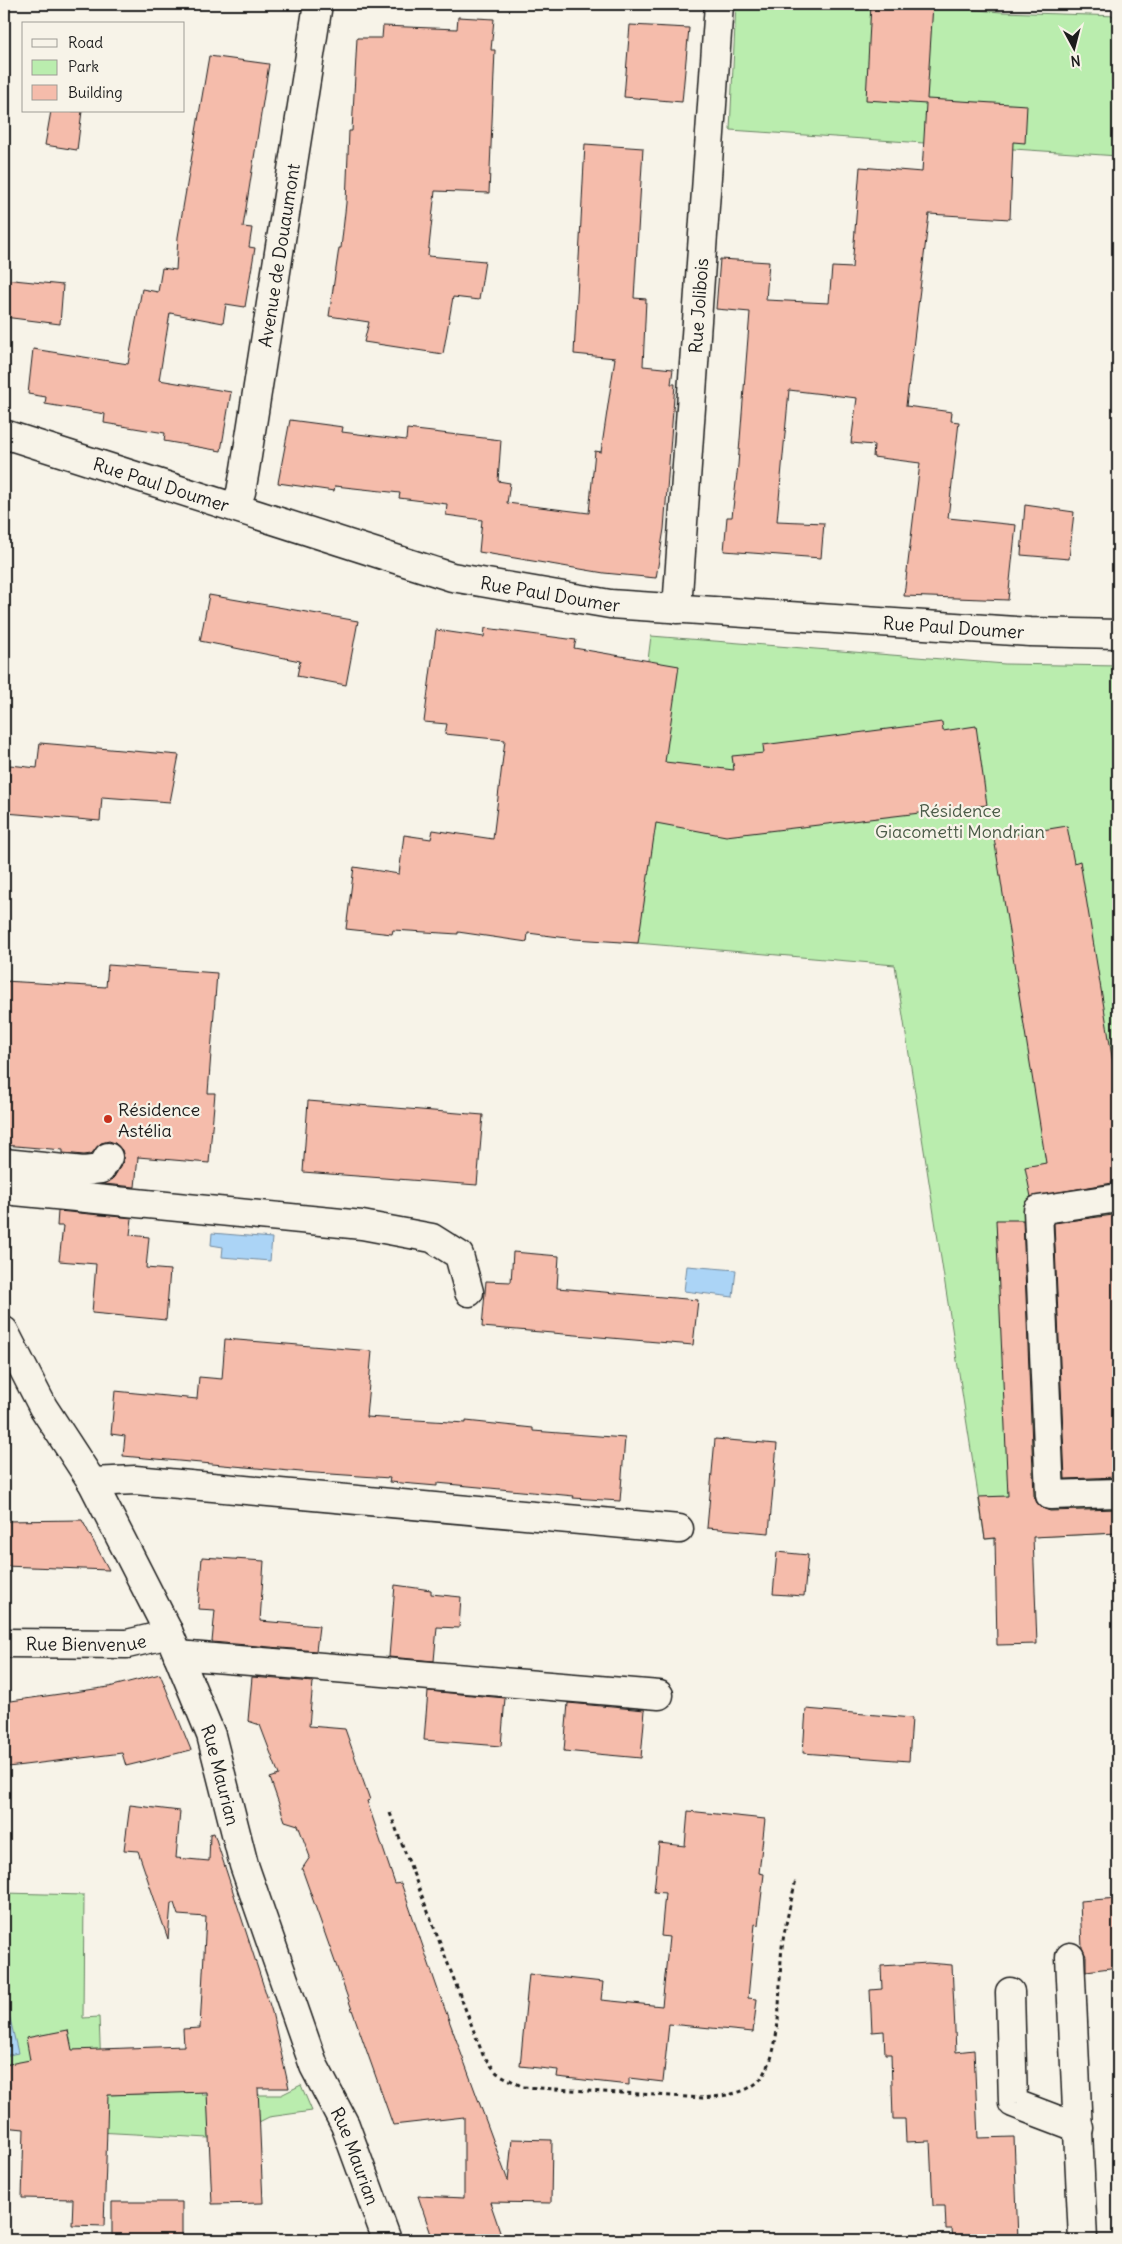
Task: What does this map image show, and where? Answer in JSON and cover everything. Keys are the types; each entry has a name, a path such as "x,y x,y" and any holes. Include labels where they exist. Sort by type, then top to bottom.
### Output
{"street":[{"name":"Avenue de Douaumont","path":"235,506 241,492 245,469 318,4"},
{"name":"Rue Jolibois","path":"677,609 719,4"},
{"name":"Rue Paul Doumer","path":"4,434 235,506 452,577 610,604 1030,632 1118,634"},
{"path":"4,1163 84,1171 101,1169 108,1157"},
{"path":"4,1190 362,1225 432,1238 459,1255 469,1292"},
{"path":"1118,1198 1038,1210 1050,1495 1118,1492"},
{"name":"Rue Maurian","path":"4,1332 43,1407 92,1482 173,1643 211,1735 244,1864 314,2066 345,2125 387,2240"},
{"path":"92,1482 135,1480 679,1529"},
{"name":"Rue Bienvenue","path":"4,1643 127,1644 157,1636 173,1643"},
{"path":"173,1643 659,1695"},
{"path":"1070,1957 1077,2072 1083,2240"},
{"path":"1010,1992 1013,2103 1078,2128"}],"path":[{"path":"390,1813 483,2055 498,2073 523,2087 703,2098 725,2096 745,2090 762,2077 774,2051 782,1946 796,1879"}],"green space":[{"path":"736,4 903,4 1002,12 1118,16 1118,156 730,130"},
{"name":"Résidence Giacometti Mondrian","path":"651,636 1005,664 1118,666 1118,1533 985,1539 895,965 613,941"},
{"path":"4,1893 84,1895 83,2018 99,2017 102,2095 167,2093 201,2089 202,2095 281,2095 301,2085 312,2111 269,2117 209,2138 4,2127"}],"water":[{"path":"212,1233 272,1238 270,1261 222,1257 223,1247 211,1245"},
{"path":"687,1266 736,1270 733,1297 684,1291"},
{"path":"4,1993 18,2053 4,2056"}],"building":[{"path":"871,4 933,4 927,99 1027,105 1025,143 1013,142 1010,219 929,214 906,406 952,412 951,421 959,422 948,518 1016,525 1008,600 904,596 920,463 873,457 874,445 851,443 857,398 789,390 777,521 824,523 821,558 724,551 727,517 732,517 738,465 750,312 716,309 720,259 769,262 766,300 829,303 832,267 852,268 860,167 922,172 926,104 866,100"},
{"path":"458,17 494,19 491,50 495,50 489,193 435,191 428,256 485,261 479,300 453,297 443,354 364,342 369,322 329,316 339,248 341,248 346,203 349,131 352,131 357,38 382,38 383,26 457,29"},
{"path":"630,25 689,28 682,102 624,97"},
{"path":"209,56 269,64 243,227 252,228 249,247 255,248 245,307 226,304 223,323 170,313 159,380 231,392 221,451 164,441 165,433 104,423 105,414 45,404 46,397 28,394 33,349 128,364 142,289 158,292 162,268 176,270 178,237"},
{"path":"51,112 82,112 77,150 45,145"},
{"path":"585,144 643,148 634,298 646,299 643,366 673,369 671,384 675,384 664,529 656,578 604,573 479,552 482,520 446,515 447,504 399,498 400,493 335,486 334,491 278,483 290,420 343,427 342,432 406,440 407,429 501,440 498,481 510,483 507,503 589,513 595,451 601,452 615,358 574,354"},
{"path":"4,279 63,285 60,324 4,317"},
{"path":"1025,505 1074,512 1069,559 1021,555"},
{"path":"209,595 358,621 346,685 297,676 300,661 200,641"},
{"path":"485,628 576,640 574,648 679,666 665,762 734,770 732,756 764,753 763,745 942,722 943,731 976,726 987,805 726,836 656,823 638,943 575,939 528,933 527,942 458,932 458,934 393,930 392,934 346,929 354,867 399,874 404,835 431,839 433,830 493,839 505,740 445,734 447,724 424,722 436,630 484,637"},
{"path":"40,743 179,755 170,802 102,797 100,821 6,813 10,765 37,768"},
{"path":"1067,826 1074,863 1080,861 1117,1087 1113,1089 1118,1123 1118,1182 1031,1197 1025,1167 1046,1163 994,838"},
{"path":"108,965 217,973 208,1093 215,1093 209,1163 138,1157 135,1187 104,1184 114,1177 124,1158 122,1150 115,1143 109,1141 101,1143 91,1154 84,1155 63,1153 63,1150 4,1145 4,981 106,987"},
{"path":"308,1101 483,1115 477,1185 303,1172"},
{"path":"58,1211 132,1218 130,1235 149,1237 146,1268 170,1270 166,1320 92,1313 96,1264 59,1261 63,1226 57,1226"},
{"path":"1113,1215 1118,1356 1118,1477 1065,1479 1054,1223"},
{"path":"996,1220 1023,1220 1034,1496 1042,1508 1050,1511 1118,1509 1118,1533 1033,1537 1037,1644 997,1645 995,1538 985,1539 979,1497 1008,1496"},
{"path":"513,1252 559,1256 557,1288 698,1300 693,1345 482,1327 486,1281 511,1282"},
{"path":"225,1339 372,1351 366,1417 466,1423 466,1421 533,1428 533,1431 625,1438 620,1501 573,1498 574,1496 437,1483 437,1486 389,1482 390,1478 123,1456 125,1436 111,1434 115,1391 197,1399 199,1377 222,1379"},
{"path":"715,1439 777,1444 769,1533 707,1528"},
{"path":"82,1520 109,1570 4,1566 4,1521"},
{"path":"777,1552 808,1555 804,1596 773,1594"},
{"path":"202,1557 264,1561 260,1621 319,1626 316,1651 212,1642 215,1610 198,1609"},
{"path":"395,1585 431,1590 431,1594 461,1597 459,1628 437,1627 434,1661 389,1657"},
{"path":"160,1674 191,1750 126,1766 122,1753 8,1767 4,1734 4,1702 109,1687"},
{"path":"252,1677 313,1682 309,1726 345,1729 370,1800 367,1801 395,1884 401,1883 508,2181 512,2139 552,2140 551,2203 490,2202 503,2240 433,2240 418,2196 464,2198 464,2117 393,2125 302,1869 310,1857 298,1825 285,1821 270,1778 279,1775 260,1725 248,1721"},
{"path":"428,1691 505,1698 501,1746 424,1740"},
{"path":"568,1703 645,1710 641,1758 564,1751"},
{"path":"806,1709 912,1718 909,1761 803,1753"},
{"path":"130,1805 180,1811 176,1858 209,1861 210,1834 214,1833 272,2012 289,2088 258,2088 263,2203 212,2204 207,2092 108,2095 104,2226 72,2225 73,2199 22,2198 24,2129 4,2127 4,2065 30,2060 26,2038 68,2030 72,2050 184,2046 183,2029 200,2028 206,1917 178,1915 174,1903 171,1903 168,1939 138,1851 124,1850"},
{"path":"688,1811 765,1819 759,1873 764,1874 758,1925 755,1924 748,1998 757,1999 753,2032 669,2024 663,2082 629,2078 629,2085 557,2077 558,2070 520,2066 529,1974 603,1982 601,2000 662,2006 669,1937 661,1936 665,1893 654,1892 659,1843 685,1846"},
{"path":"1118,1898 1118,1967 1086,1971 1086,1956 1082,1948 1080,1901"},
{"path":"928,1963 952,1965 956,2052 974,2050 978,2138 1014,2137 1018,2240 953,2240 952,2229 946,2229 945,2206 933,2206 930,2141 906,2142 905,2119 893,2119 891,2054 885,2054 884,2031 872,2032 870,1990 882,1989 881,1966"},
{"path":"112,2202 182,2202 182,2240 112,2240"}],"place":[{"name":"Résidence Astélia","path":"108,1119"}]}
